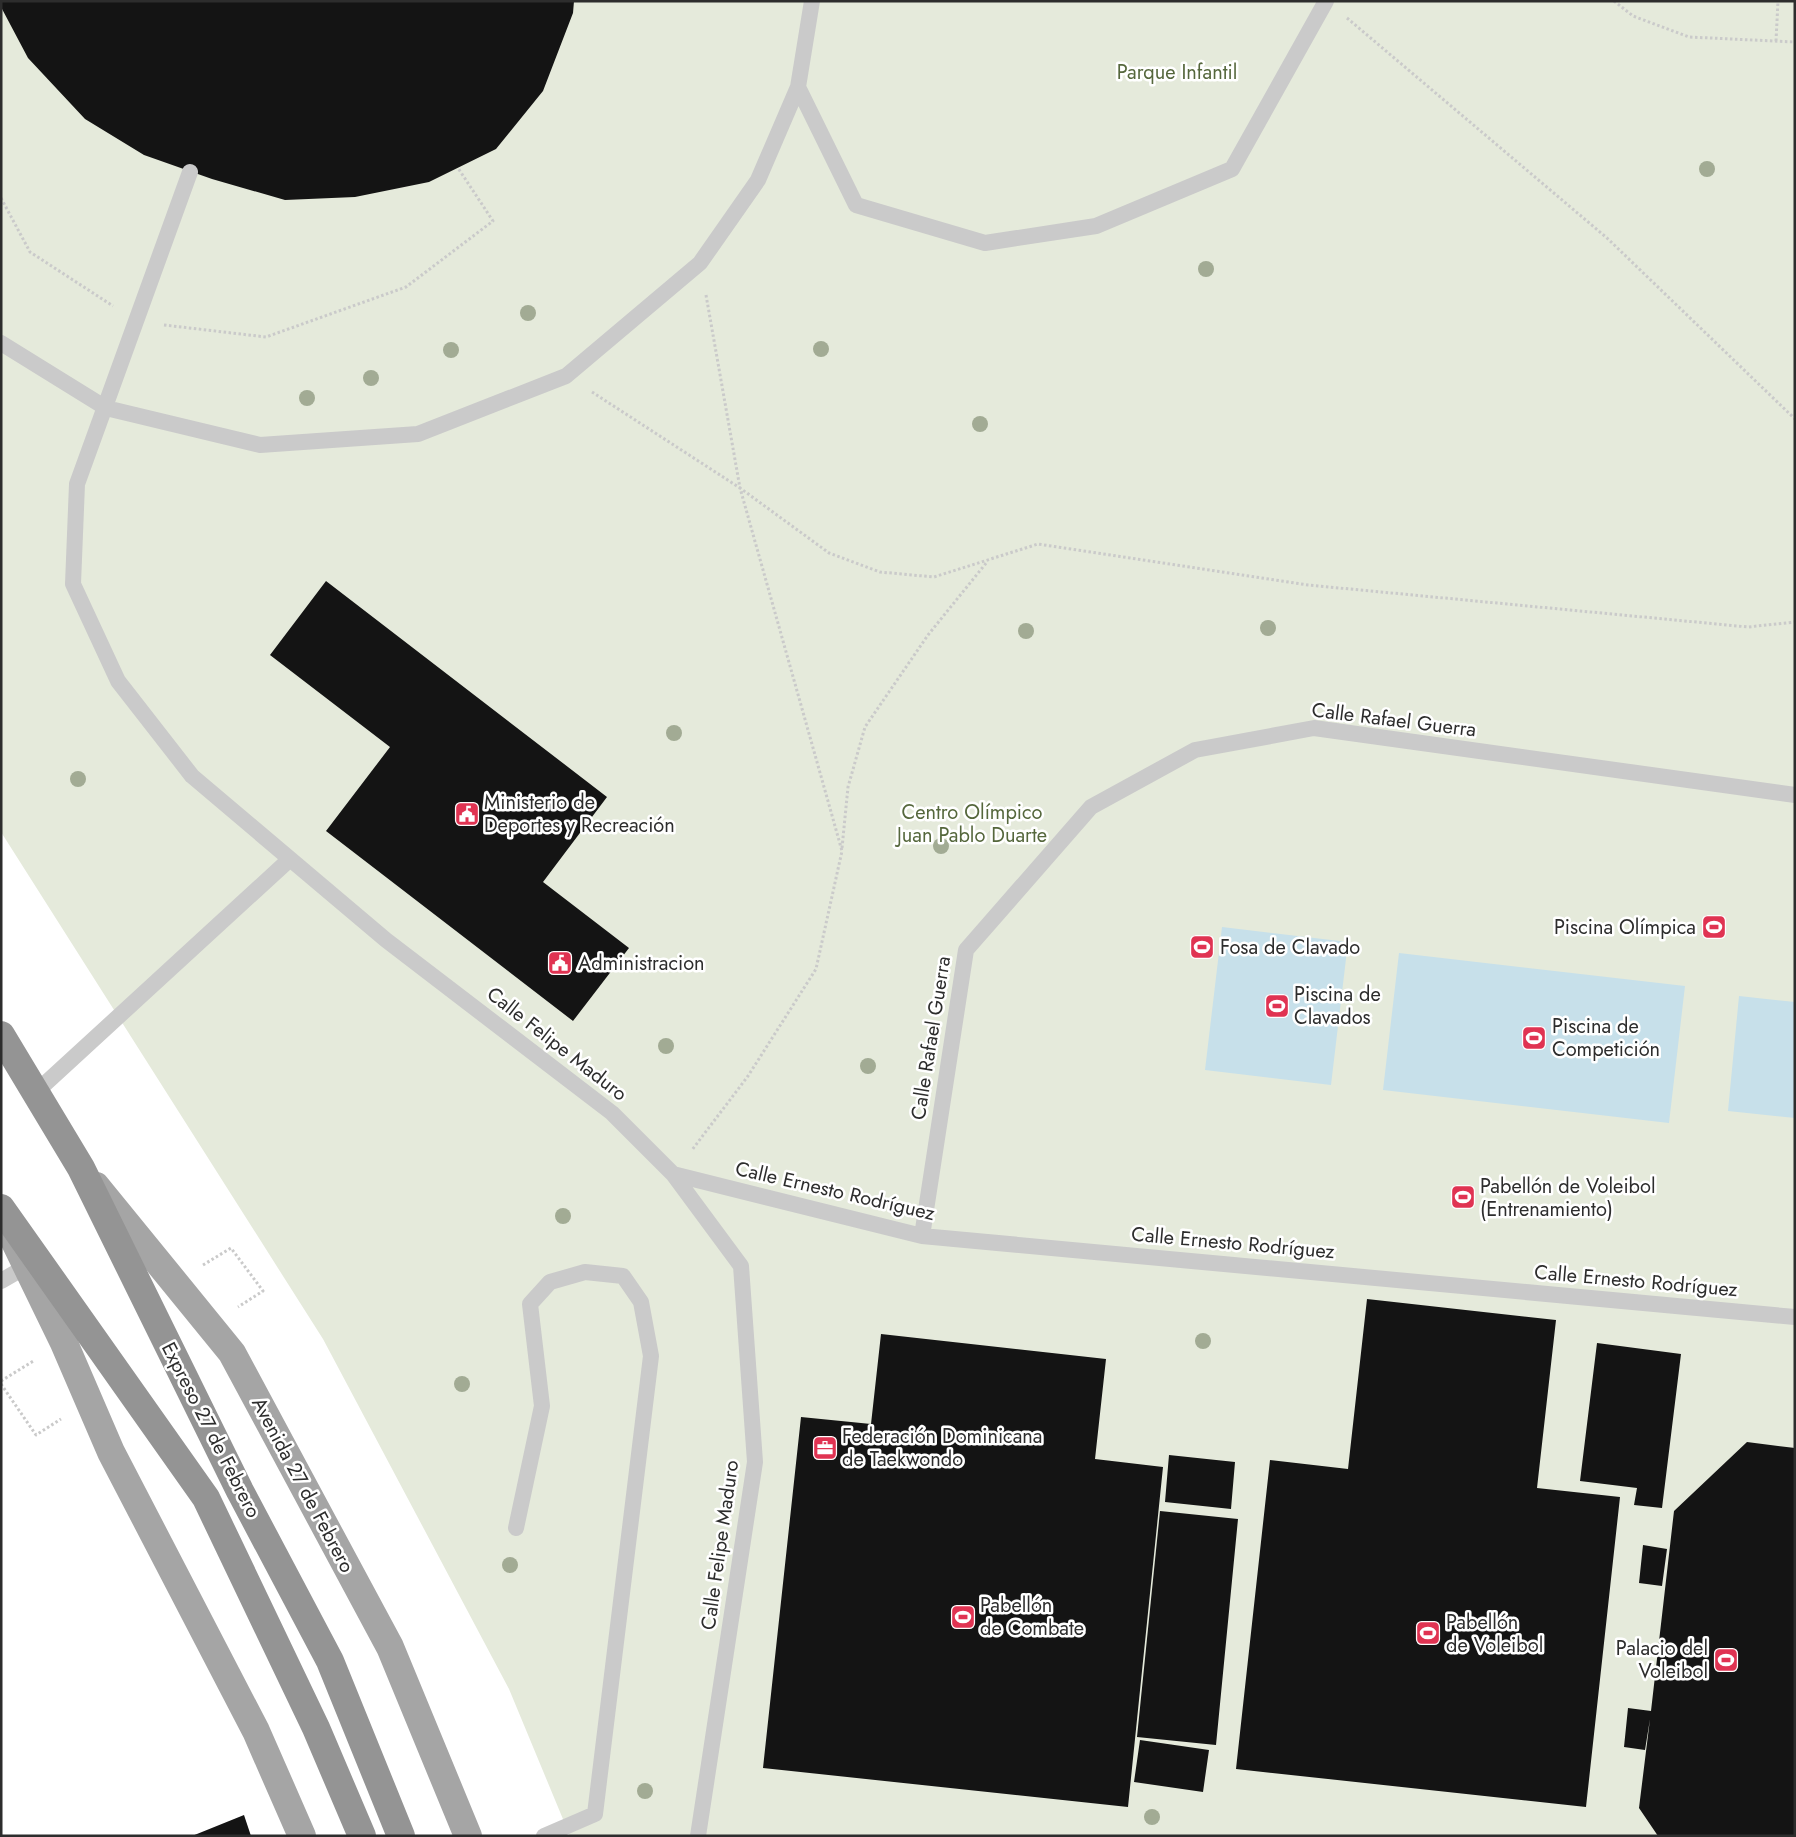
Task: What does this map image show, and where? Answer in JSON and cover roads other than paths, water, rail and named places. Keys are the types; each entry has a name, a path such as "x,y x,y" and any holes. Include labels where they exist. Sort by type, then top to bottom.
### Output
{"highway":[{"name":"Expreso 27 de Febrero","path":"1,1035 81,1168 240,1491 330,1661 402,1836"},
{"name":"Expreso 27 de Febrero","path":"1,1208 206,1498 316,1728 362,1836"}],"main road":[{"name":"Avenida 27 de Febrero","path":"81,1168 232,1353 390,1647 468,1836"},
{"path":"1,1214 64,1343 111,1452 256,1731 302,1836"}],"lane":[{"path":"1,344 106,408 260,445 418,434 566,376 700,263 758,180 798,87 812,1"},
{"path":"798,87 856,205 984,243 1096,226 1232,169 1326,1"},
{"name":"Calle Felipe Maduro","path":"190,172 77,484 73,584 118,681 192,776 386,940 612,1113 673,1174 741,1266 755,1462 698,1836"},
{"name":"Calle Rafael Guerra","path":"922,1236 966,950 1091,807 1195,750 1314,728 1795,795"},
{"path":"35,1093 290,859"},
{"name":"Calle Ernesto Rodríguez","path":"673,1174 922,1236 1795,1317"},
{"path":"1,1281 27,1266"},
{"path":"516,1528 542,1406 530,1304 550,1282 585,1272 623,1276 641,1302 651,1356 595,1814 544,1836"}],"water":[{"name":"Piscina de Clavados","path":"1222,927 1348,942 1331,1085 1205,1070"},
{"name":"Piscina de Competición","path":"1399,953 1685,986 1669,1123 1383,1090"},
{"path":"1739,996 1795,1002 1795,1118 1728,1111"}],"place":[{"name":"Ministerio de Deportes y Recreación","path":"467,814"},
{"name":"Piscina Olímpica","path":"1714,927"},
{"name":"Fosa de Clavado","path":"1202,947"},
{"name":"Administracion","path":"560,963"},
{"name":"Piscina de Clavados","path":"1277,1006"},
{"name":"Piscina de Competición","path":"1534,1038"},
{"name":"Pabellón de Voleibol (Entrenamiento)","path":"1463,1197"},
{"name":"Federación Dominicana de Taekwondo","path":"825,1448"},
{"name":"Pabellón de Combate","path":"963,1617"},
{"name":"Pabellón de Voleibol","path":"1428,1633"},
{"name":"Palacio del Voleibol","path":"1726,1660"}],"park label":[{"name":"Parque Infantil","path":"1177,72"},
{"name":"Centro Olímpico Juan Pablo Duarte","path":"972,824"}]}
